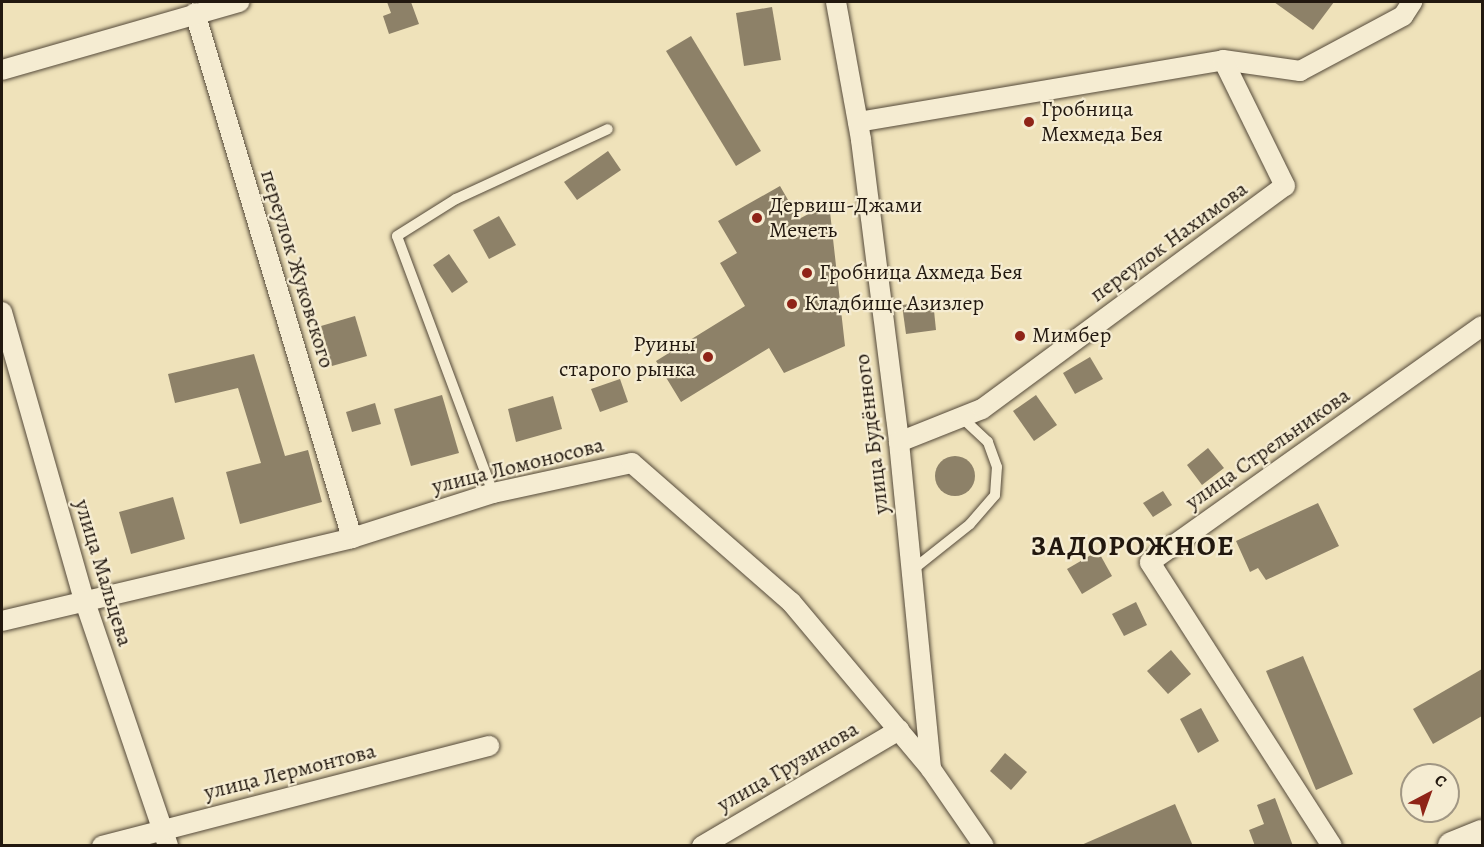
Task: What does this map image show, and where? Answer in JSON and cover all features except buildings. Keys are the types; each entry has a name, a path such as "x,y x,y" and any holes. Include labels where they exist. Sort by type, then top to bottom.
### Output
{"main road":[{"path":"1452,846 1482,834"}],"street":[{"path":"2,70 239,2"},
{"name":"улица Будённого","path":"836,2 858,122 899,441 931,769 984,846"},
{"path":"858,122 1223,60 1300,71 1403,16 1412,2"},
{"name":"переулок Жуковского","path":"195,13 352,538"},
{"name":"переулок Нахимова","path":"899,441 982,408 1285,186 1223,60"},
{"name":"улица Мальцева","path":"2,312 8,365 165,837"},
{"name":"улица Стрельникова","path":"1332,846 1150,562 1482,326"},
{"name":"улица Ломоносова","path":"2,621 84,598 352,538 493,493 632,463 791,602 931,769"},
{"name":"улица Грузинова","path":"702,846 899,730"},
{"name":"улица Лермонтова","path":"102,846 165,837 489,746"}],"lane":[{"path":"493,493 398,236 456,199 608,129"},
{"path":"911,571 970,524 995,495 997,466 988,442 961,417"}],"place":[{"name":"Гробница Мехмеда Бея","path":"1029,122"},
{"name":"Дервиш-Джами Мечеть","path":"757,218"},
{"name":"Гробница Ахмеда Бея","path":"807,273"},
{"name":"Кладбище Азизлер","path":"792,304"},
{"name":"Мимбер","path":"1020,336"},
{"name":"Руины старого рынка","path":"708,357"}],"district":[{"name":"ЗАДОРОЖНОЕ","path":"1133,546"}]}
